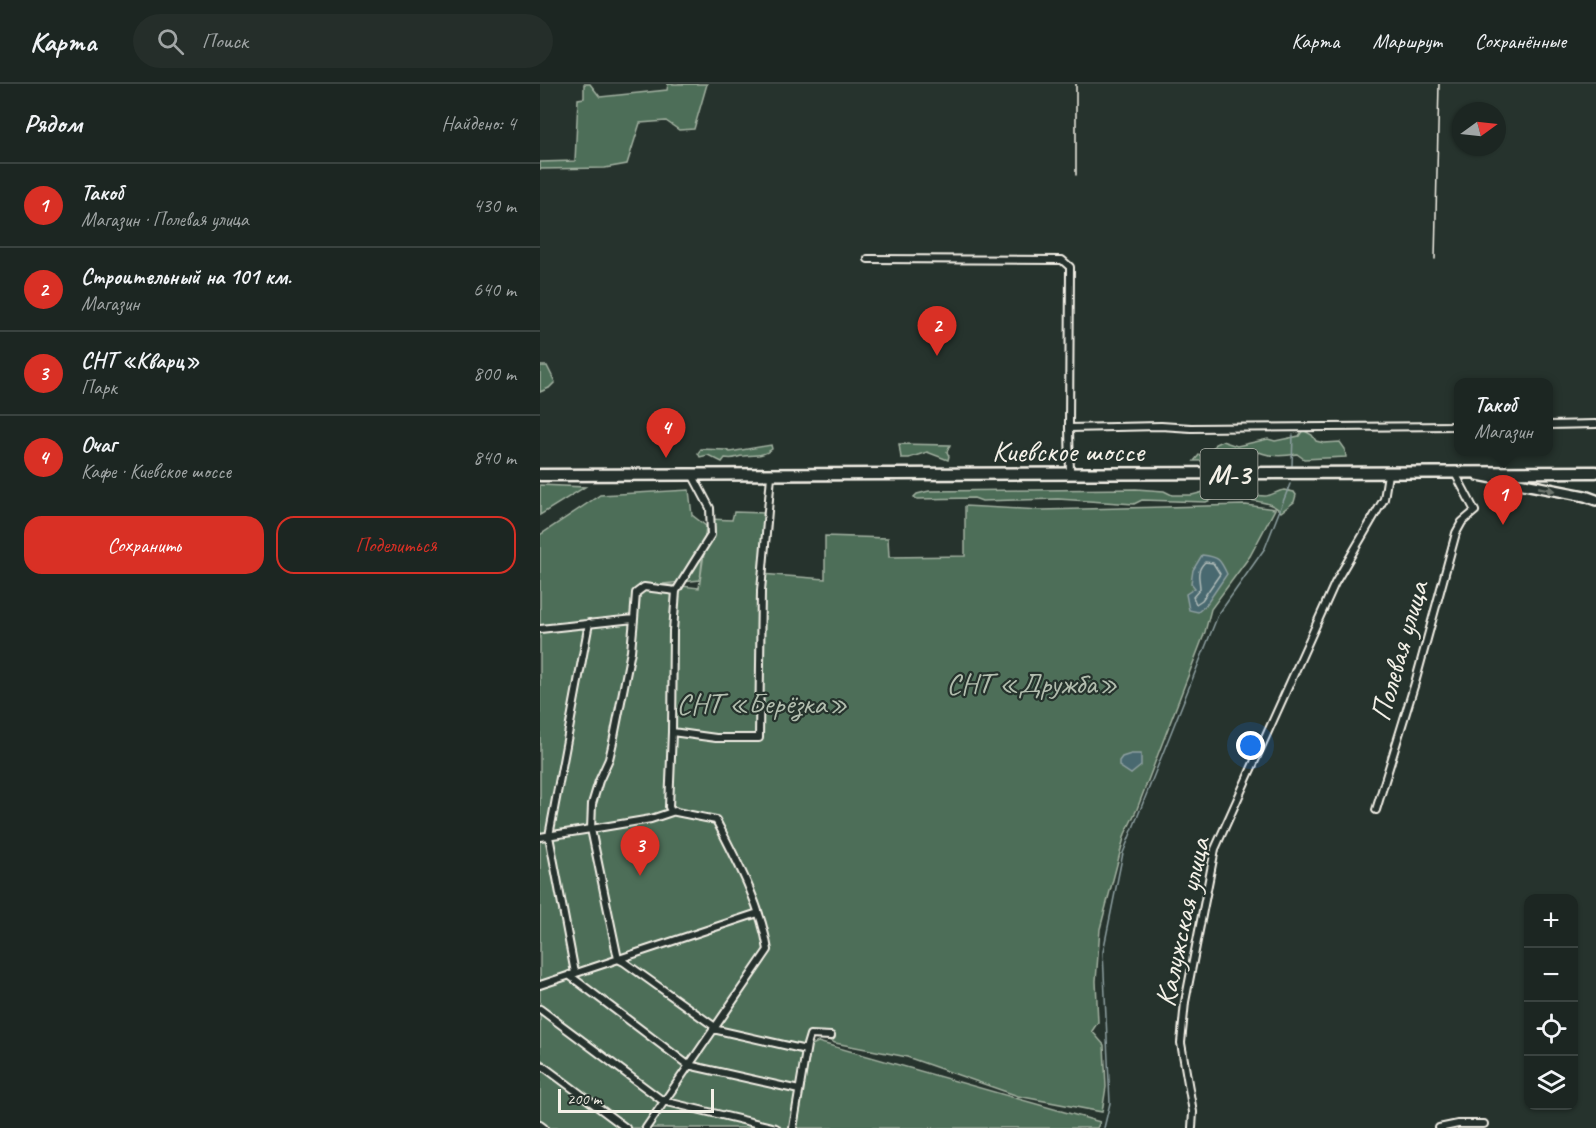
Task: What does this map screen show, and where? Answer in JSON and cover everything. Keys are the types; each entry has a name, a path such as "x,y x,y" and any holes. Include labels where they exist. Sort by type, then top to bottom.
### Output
{"highway":[{"name":"Киевское шоссе","path":"540,475 1596,472"}],"main road":[{"path":"1469,473 1596,500"},
{"path":"1585,496 1596,493"}],"street":[{"path":"868,259 1062,260 1070,267 1070,475"},
{"path":"1553,425 1596,424"},
{"path":"1069,428 1454,426"},
{"name":"Полевая улица","path":"1376,810 1415,683 1456,533 1462,522 1475,511 1455,473"},
{"name":"Калужская улица","path":"1192,1128 1193,1112 1181,1043 1185,1002 1215,849 1335,583 1384,500 1388,474"},
{"path":"646,1128 768,950 764,928 735,858 716,820 671,811 669,807 676,591 711,535 711,508 693,476"},
{"path":"672,732 716,738 759,738 761,591 771,476"},
{"path":"618,959 591,830 592,804 611,750 631,651 636,593 644,587 676,591"},
{"path":"540,638 541,629 634,619"},
{"path":"589,623 549,836 572,974 688,1065 799,1090"},
{"path":"540,837 651,819 675,811"},
{"path":"540,985 758,914"},
{"path":"618,959 714,1028 806,1050"},
{"path":"540,1009 663,1101 776,1128"},
{"path":"793,1128 810,1035 831,1036"},
{"path":"540,1064 626,1128"},
{"path":"1439,1128 1458,1124 1484,1124"},
{"path":"540,1125 544,1128"}],"green space":[{"path":"584,84 590,84 600,97 667,90 668,84 707,84 694,129 679,130 666,121 640,123 627,164 605,168 540,169 540,162 575,161 578,99 584,98"},
{"path":"540,366 547,366 555,382 540,392"},
{"path":"1303,430 1312,435 1316,441 1340,442 1345,449 1346,457 1304,459 1297,454 1278,456 1259,452 1244,460 1194,461 1199,455 1208,452 1215,444 1222,441 1237,446 1268,439 1275,441 1299,436"},
{"path":"899,444 950,445 947,452 948,460 927,452 901,458"},
{"path":"771,445 772,449 766,453 732,459 725,458 722,462 708,455 700,457 698,453 701,449 730,452"},
{"path":"540,485 585,487 540,515"},
{"path":"1136,489 1164,491 1172,495 1192,495 1207,491 1223,495 1206,502 1142,500 1134,504 1058,499 982,501 974,498 917,499 914,497 929,491"},
{"path":"689,490 692,515 706,526 700,580 663,584 699,588 709,519 732,520 734,512 766,513 761,574 825,579 825,536 888,538 889,557 965,556 965,506 1041,510 1246,505 1275,509 1250,556 1211,609 1205,632 1137,809 1125,834 1100,929 1096,981 1098,1022 1092,1031 1104,1045 1106,1087 1102,1112 1018,1096 907,1057 835,1043 813,1033 808,1047 818,1042 1100,1122 1097,1128 797,1128 808,1054 795,1128 540,1128 540,535 600,495"},
{"path":"1284,490 1294,492 1296,495 1294,502 1281,512 1269,504 1245,499 1244,495 1267,496"}],"water":[{"path":"1202,555 1218,560 1227,574 1206,605 1198,612 1189,610 1186,594 1195,588 1191,583 1193,570"},
{"path":"1141,754 1141,766 1131,774 1119,766 1119,761 1122,757"}],"waterway":[{"path":"1292,465 1293,435"},
{"path":"1104,1128 1110,1103 1103,952 1123,853 1218,615 1265,548 1290,484"}],"railway":[{"path":"1076,84 1076,175"},
{"path":"1435,259 1439,84"}],"place":[{"name":"Строительный на 101 км.","path":"937,356"},
{"name":"Очаг","path":"666,458"},
{"name":"Такоб","path":"1503,525"},
{"name":"СНТ «Кварц»","path":"640,876"}],"park label":[{"name":"СНТ «Дружба»","path":"1032,683"},
{"name":"СНТ «Берёзка»","path":"762,703"}]}
